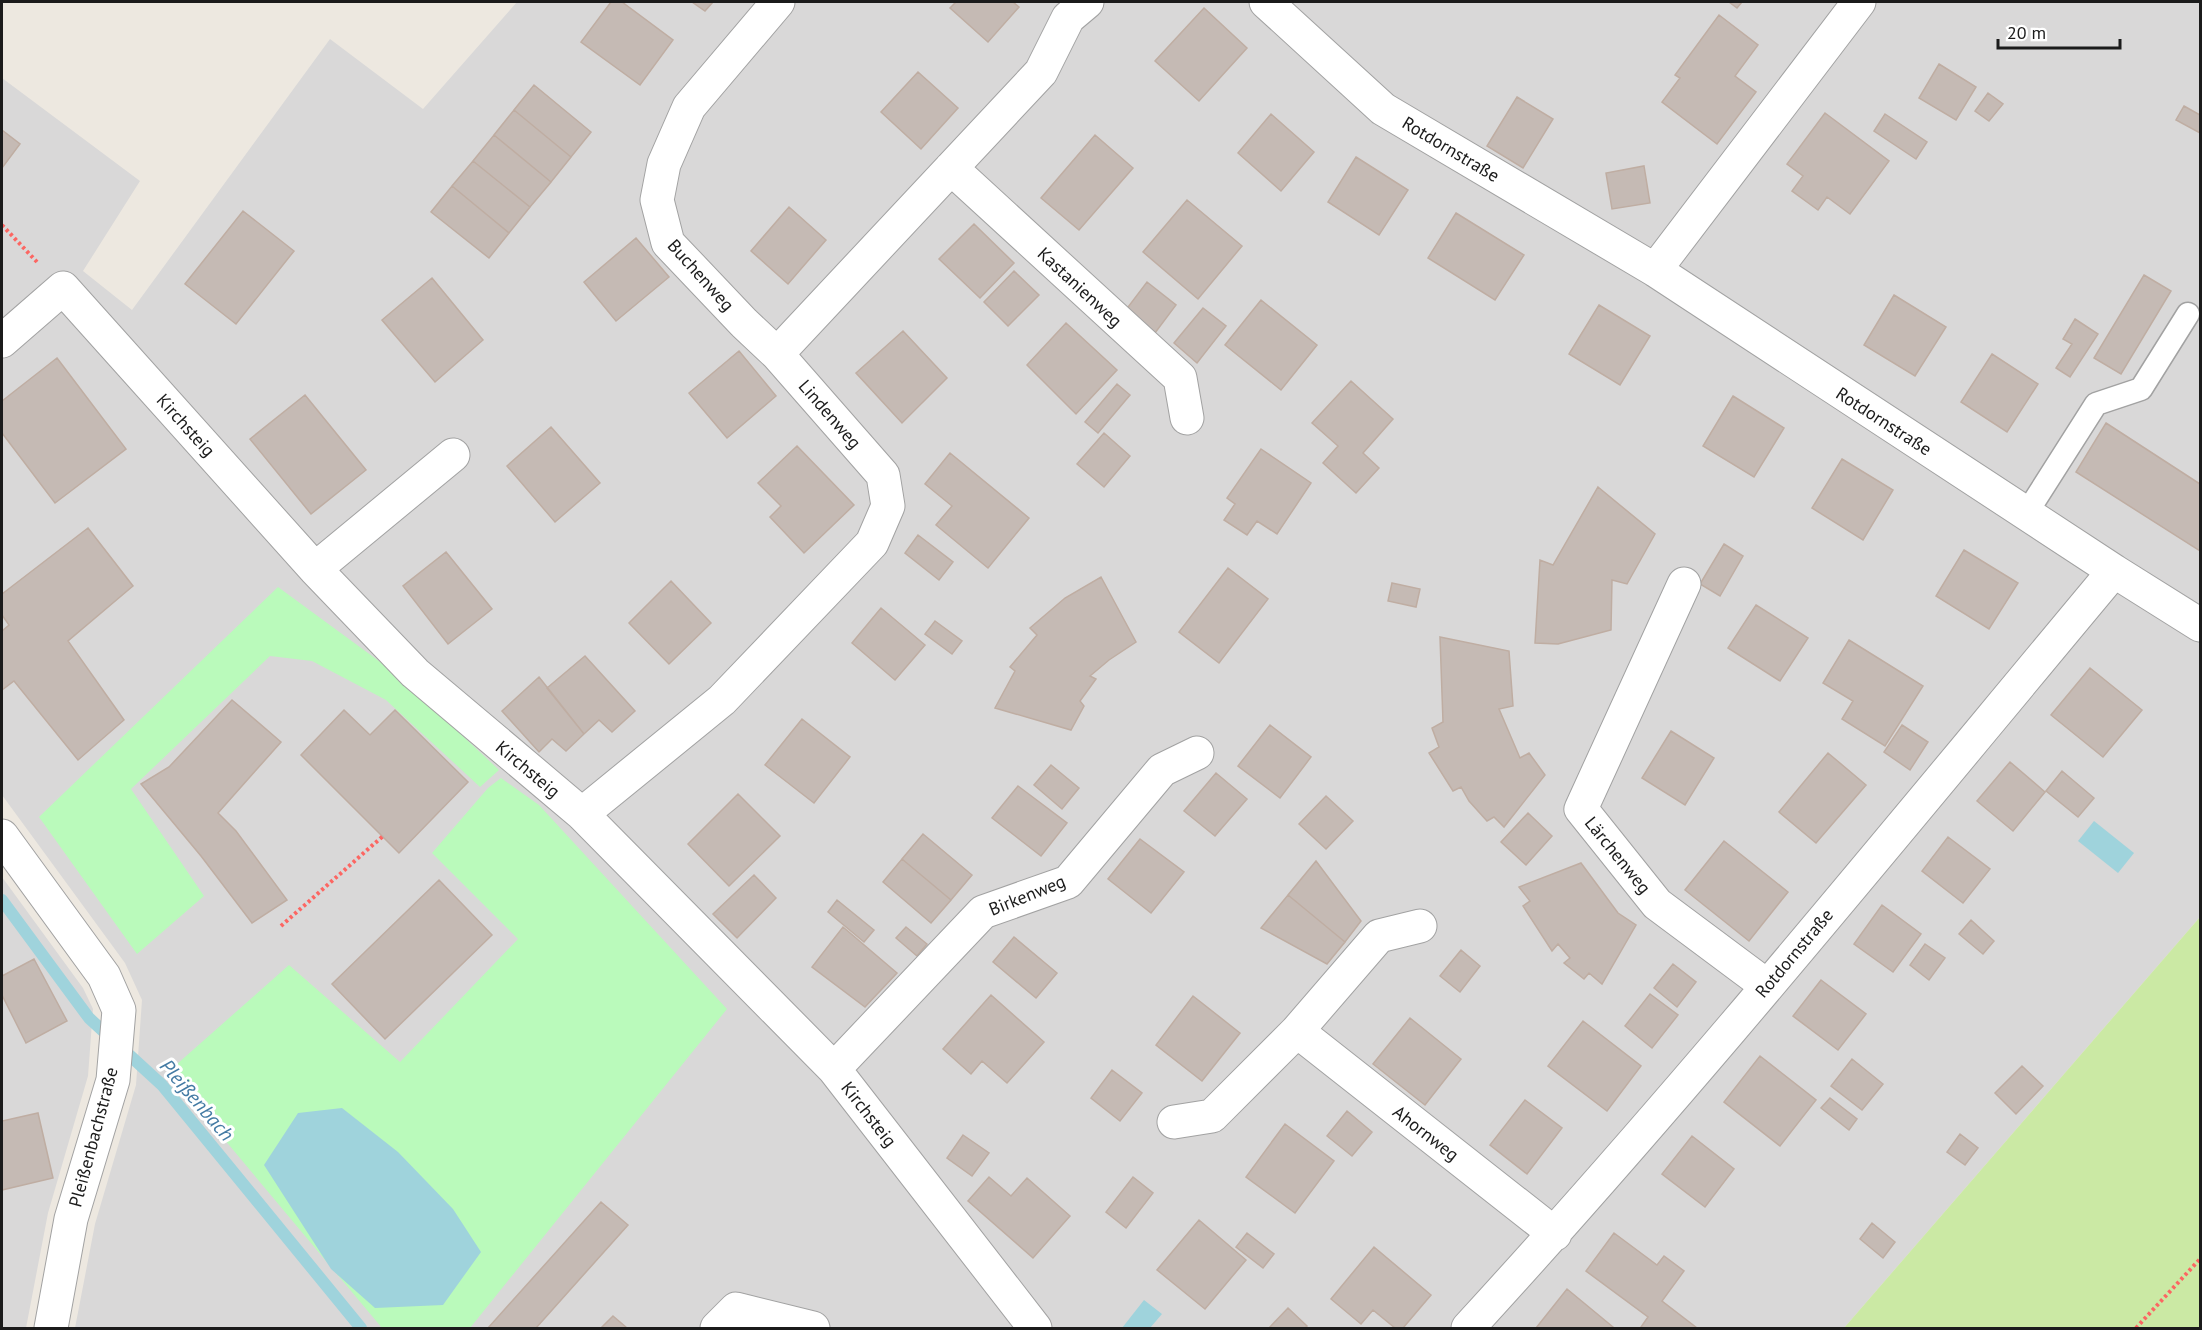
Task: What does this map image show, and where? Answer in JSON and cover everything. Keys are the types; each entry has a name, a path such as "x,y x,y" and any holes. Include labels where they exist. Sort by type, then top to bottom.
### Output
{"street":[{"name":"Buchenweg","path":"777,354 744,323 668,243 657,200 664,164 689,107 778,2"},
{"path":"777,354 1041,72 1068,18 1087,2"},
{"name":"Rotdornstraße","path":"1266,2 1383,109 1655,270 2026,514 2200,625"},
{"path":"1655,270 1859,2"},
{"name":"Kastanienweg","path":"951,168 1180,378 1187,418"},
{"path":"2,341 63,288"},
{"name":"Kirchsteig","path":"63,288 315,569 415,673 582,814 834,1069 1035,1329"},
{"name":"Lindenweg","path":"582,814 722,700 872,543 884,516 888,506 883,475 777,354"},
{"path":"315,569 453,455"},
{"name":"Rotdornstraße","path":"1468,1329 1555,1234 1767,986 2114,571"},
{"name":"Lärchenweg","path":"1684,584 1581,809 1657,903 1767,986"},
{"name":"Birkenweg","path":"834,1069 983,912 1068,882 1162,770 1197,753"},
{"name":"Pleißenbachstraße","path":"2,836 104,976 119,1010 113,1080 71,1218 51,1329"},
{"path":"1174,1122 1212,1116 1297,1031 1379,936 1420,926"},
{"name":"Ahornweg","path":"1297,1031 1555,1234"},
{"path":"726,1319 813,1329"}],"lane":[{"path":"2026,514 2096,404 2141,389 2188,314"}],"path":[{"path":"2,225 63,288"},
{"path":"281,926 383,836"},
{"path":"2136,1329 2200,1258"}],"shaded area":[{"path":"517,2 2200,2 2200,917 1844,1328 75,1328 95,1224 136,1085 142,1000 125,963 2,795 2,78 140,181 83,271 132,310 330,39 423,109"},
{"path":"2,877 83,988 93,1009 88,1076 48,1213 26,1328 2,1328"}],"green space":[{"path":"278,587 398,675 499,770 480,787 386,700 312,661 270,656 131,789 204,896 137,954 39,817"},
{"path":"501,778 539,805 727,1009 470,1328 382,1328 168,1072 289,965 400,1062 518,939 432,853 488,788"},
{"path":"2200,917 2200,1328 1844,1328"}],"water":[{"path":"2094,821 2134,853 2118,873 2078,841"},
{"path":"342,1108 398,1152 453,1209 481,1252 443,1305 375,1308 331,1269 264,1165 298,1113"},
{"path":"1144,1300 1162,1314 1150,1328 1122,1328"}],"building":[{"path":"611,2 622,2 673,40 640,85 581,42"},
{"path":"692,2 713,2 705,11"},
{"path":"956,2 1013,2 1019,7 988,42 950,8"},
{"path":"1729,2 1742,2 1737,8"},
{"path":"1204,8 1247,48 1199,101 1155,61"},
{"path":"1719,15 1758,45 1735,76 1756,92 1717,144 1662,102 1680,78 1675,75"},
{"path":"1939,64 1976,87 1956,120 1919,98"},
{"path":"918,72 958,108 921,149 881,112"},
{"path":"534,85 591,132 571,157 514,110"},
{"path":"1988,93 2003,104 1989,121 1975,111"},
{"path":"1517,97 1553,119 1523,168 1487,146"},
{"path":"2184,106 2200,115 2200,133 2176,120"},
{"path":"514,110 571,157 551,182 494,135"},
{"path":"1825,113 1889,161 1850,214 1827,197 1818,210 1792,191 1803,176 1787,164"},
{"path":"1271,114 1314,152 1281,191 1238,153"},
{"path":"1885,114 1927,142 1916,159 1874,131"},
{"path":"2,130 20,144 2,168"},
{"path":"494,135 551,182 530,207 473,161"},
{"path":"1095,135 1133,168 1079,230 1041,198"},
{"path":"1356,157 1408,190 1379,235 1328,202"},
{"path":"473,161 530,207 509,233 452,186"},
{"path":"1644,166 1650,203 1612,209 1606,173"},
{"path":"452,186 509,233 489,258 431,212"},
{"path":"1187,200 1242,246 1198,299 1143,252"},
{"path":"789,207 826,240 788,284 751,251"},
{"path":"243,211 294,251 236,324 185,284"},
{"path":"1456,213 1524,255 1495,300 1428,258"},
{"path":"974,224 1014,263 980,298 939,259"},
{"path":"636,238 669,277 616,321 584,282"},
{"path":"1014,271 1039,295 1008,326 984,302"},
{"path":"2144,275 2171,291 2121,374 2094,358"},
{"path":"432,278 483,340 435,382 382,320"},
{"path":"1147,282 1176,305 1155,333 1125,311"},
{"path":"1894,295 1946,327 1915,376 1864,345"},
{"path":"1261,300 1317,345 1281,390 1225,345"},
{"path":"1599,305 1650,336 1620,385 1569,354"},
{"path":"1203,308 1226,326 1197,363 1174,343"},
{"path":"2075,319 2098,334 2070,377 2056,368 2072,344 2063,339"},
{"path":"1066,323 1117,370 1076,414 1027,365"},
{"path":"903,331 947,378 902,423 856,373"},
{"path":"739,351 776,396 727,438 689,393"},
{"path":"1992,354 2038,384 2007,432 1961,402"},
{"path":"57,358 126,449 55,503 2,433 2,401"},
{"path":"1351,381 1393,419 1363,453 1379,468 1356,493 1323,463 1338,446 1312,423"},
{"path":"1117,384 1130,395 1098,433 1085,422"},
{"path":"305,395 366,470 311,514 250,439"},
{"path":"1733,396 1784,428 1754,477 1703,446"},
{"path":"2106,423 2200,484 2200,551 2076,472"},
{"path":"551,427 600,483 555,522 507,466"},
{"path":"1104,433 1130,456 1104,487 1077,464"},
{"path":"797,446 854,505 804,553 770,517 781,506 758,483"},
{"path":"1261,449 1311,483 1277,534 1257,521 1247,535 1224,520 1235,504 1227,498"},
{"path":"950,453 1029,518 988,568 936,525 952,506 925,484"},
{"path":"1842,459 1893,490 1863,540 1812,508"},
{"path":"1598,487 1655,534 1627,584 1612,580 1611,630 1558,644 1535,643 1540,560 1553,565"},
{"path":"88,528 133,586 68,641 124,720 78,760 14,681 2,690 2,631 9,625 2,615 2,594"},
{"path":"918,535 953,562 939,580 905,553"},
{"path":"1724,544 1743,556 1720,596 1700,584"},
{"path":"1964,550 2018,583 1989,629 1936,596"},
{"path":"446,552 492,609 448,644 403,586"},
{"path":"1228,568 1268,599 1219,663 1179,632"},
{"path":"1101,577 1136,642 1090,676 1096,679 1080,701 1084,706 1071,730 995,708 1015,671 1010,667 1037,635 1030,628 1065,598"},
{"path":"671,581 711,623 669,664 629,623"},
{"path":"1392,583 1420,589 1416,607 1388,601"},
{"path":"1756,605 1808,638 1780,681 1728,648"},
{"path":"881,608 925,645 895,680 852,643"},
{"path":"935,621 962,641 952,654 925,634"},
{"path":"1440,637 1509,651 1513,706 1499,709 1520,758 1529,753 1545,775 1504,827 1494,817 1487,821 1469,801 1461,787 1453,791 1429,753 1439,747 1432,728 1443,722"},
{"path":"1849,640 1923,686 1885,746 1842,719 1853,701 1823,683"},
{"path":"585,656 635,711 612,732 599,720 584,734 547,688"},
{"path":"2090,668 2142,710 2103,757 2051,715"},
{"path":"539,677 584,734 566,751 552,739 539,752 502,711"},
{"path":"232,700 281,742 218,813 236,831 287,900 252,923 201,856 141,784 169,767"},
{"path":"344,710 370,735 395,710 468,782 399,853 301,755"},
{"path":"802,719 850,757 814,803 765,765"},
{"path":"1270,725 1311,757 1280,798 1238,766"},
{"path":"1902,725 1928,742 1910,770 1884,752"},
{"path":"1671,731 1714,758 1685,805 1642,778"},
{"path":"1828,753 1866,785 1816,843 1779,812"},
{"path":"2010,762 2045,792 2013,831 1977,801"},
{"path":"1051,765 1079,788 1062,809 1034,785"},
{"path":"2062,771 2094,798 2078,817 2046,791"},
{"path":"1216,773 1247,799 1215,836 1184,811"},
{"path":"1018,786 1067,823 1041,856 992,818"},
{"path":"738,794 780,836 729,886 688,844"},
{"path":"1326,796 1353,821 1326,849 1299,824"},
{"path":"1528,813 1552,836 1526,865 1501,842"},
{"path":"923,834 972,875 951,900 902,859"},
{"path":"1948,837 1990,869 1963,903 1922,871"},
{"path":"1140,839 1184,872 1151,913 1108,879"},
{"path":"1724,841 1788,892 1749,941 1685,890"},
{"path":"902,859 951,900 931,923 883,882"},
{"path":"1316,861 1361,921 1345,942 1288,895"},
{"path":"1581,863 1618,913 1636,925 1602,984 1589,973 1584,979 1564,963 1570,958 1558,944 1552,951 1523,906 1530,901 1519,887"},
{"path":"754,875 776,898 737,938 713,914"},
{"path":"439,880 492,935 385,1039 332,984"},
{"path":"1288,895 1345,942 1327,964 1261,928"},
{"path":"837,900 874,930 864,942 828,912"},
{"path":"1882,905 1921,934 1893,972 1854,944"},
{"path":"1971,920 1994,941 1983,954 1959,934"},
{"path":"843,927 897,973 865,1007 812,967"},
{"path":"906,927 927,944 917,956 896,938"},
{"path":"1014,937 1057,973 1036,998 993,962"},
{"path":"1925,944 1945,958 1929,980 1910,965"},
{"path":"1461,950 1480,966 1460,992 1440,976"},
{"path":"34,959 67,1021 26,1043 2,995 2,976"},
{"path":"1673,964 1696,982 1677,1007 1654,988"},
{"path":"1821,980 1866,1014 1838,1050 1793,1016"},
{"path":"1650,994 1678,1015 1652,1048 1625,1026"},
{"path":"991,995 1044,1042 1007,1083 982,1061 971,1074 943,1049"},
{"path":"1193,996 1240,1033 1202,1081 1156,1045"},
{"path":"1410,1018 1461,1059 1425,1105 1373,1064"},
{"path":"1583,1021 1641,1066 1607,1111 1548,1066"},
{"path":"1760,1056 1816,1100 1780,1146 1724,1102"},
{"path":"1852,1059 1883,1084 1862,1110 1831,1086"},
{"path":"2022,1066 2043,1086 2016,1114 1995,1093"},
{"path":"1112,1070 1142,1093 1120,1121 1091,1098"},
{"path":"1830,1098 1857,1119 1849,1130 1821,1108"},
{"path":"1525,1100 1562,1128 1527,1174 1490,1145"},
{"path":"1347,1111 1372,1132 1352,1156 1327,1136"},
{"path":"38,1113 53,1178 2,1190 2,1121"},
{"path":"1285,1124 1334,1161 1295,1213 1246,1177"},
{"path":"1960,1134 1978,1148 1965,1165 1947,1152"},
{"path":"963,1135 989,1153 972,1176 947,1158"},
{"path":"1692,1136 1734,1169 1705,1207 1662,1174"},
{"path":"989,1177 1011,1196 1027,1178 1070,1216 1033,1258 968,1201"},
{"path":"1133,1177 1153,1193 1126,1228 1106,1212"},
{"path":"601,1202 628,1225 536,1328 488,1328"},
{"path":"1199,1220 1246,1260 1205,1309 1157,1270"},
{"path":"1872,1223 1895,1242 1883,1258 1860,1239"},
{"path":"1247,1233 1274,1254 1263,1268 1236,1247"},
{"path":"1614,1233 1657,1265 1664,1256 1684,1271 1662,1301 1697,1328 1641,1327 1648,1317 1586,1271"},
{"path":"1374,1247 1431,1295 1403,1328 1395,1328 1373,1310 1361,1324 1331,1299"},
{"path":"1567,1289 1613,1327 1536,1328"},
{"path":"1288,1308 1307,1326 1305,1328 1269,1328"},
{"path":"613,1316 627,1328 601,1328"}],"waterway":[{"name":"Pleißenbach","path":"2,900 89,1018 162,1085 361,1328"}]}
